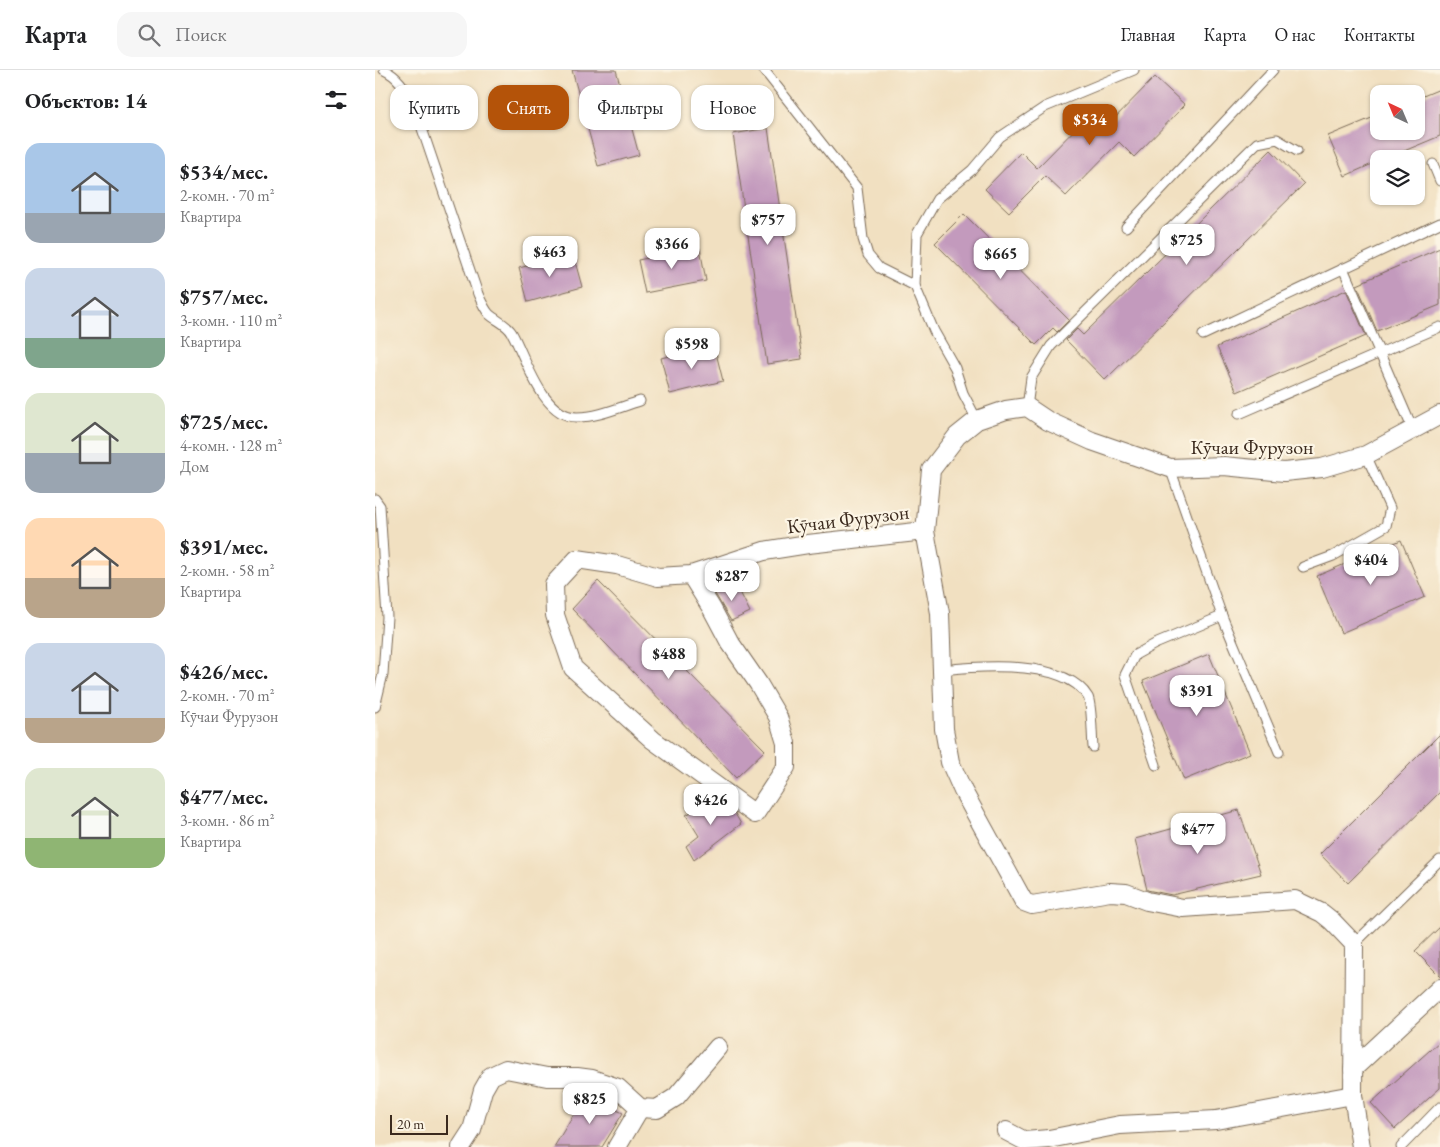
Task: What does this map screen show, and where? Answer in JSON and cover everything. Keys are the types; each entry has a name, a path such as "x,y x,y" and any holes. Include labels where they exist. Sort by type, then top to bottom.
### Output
{"street":[{"name":"Кӯчаи Фурузон","path":"691,576 729,641 758,683 778,717 786,743 786,767 755,814 653,740 573,668 555,615 554,584 577,559 617,565 658,577 691,576 764,551 808,544 925,531 931,470 957,436 977,420 1006,410 1027,407 1047,421 1092,441 1170,468 1225,466 1284,472 1322,468 1366,455 1413,430 1439,420"},
{"path":"925,531 940,613 944,730 950,762 963,791 1024,902 1032,905 1110,892 1125,893 1147,901 1183,908 1295,900 1322,913 1354,944 1353,1095 1361,1147"},
{"path":"1353,1068 1440,988"},
{"path":"461,1147 473,1130 483,1090 491,1076 506,1069 547,1078 592,1078 618,1088 640,1108 657,1109 676,1097 718,1047"},
{"path":"1006,1131 1025,1141 1049,1139 1120,1125 1216,1120 1353,1095"},
{"path":"617,1147 640,1108"}],"lane":[{"path":"385,70 403,84 413,102 478,294 490,314 509,328 521,355 542,393 555,407 568,416 577,417 591,415 640,401"},
{"path":"764,70 857,188 863,239 868,254 879,268 915,286"},
{"path":"977,420 963,392 955,368 934,331 915,286 917,234 937,199 972,170 1000,137 1045,107 1134,70"},
{"path":"1126,227 1273,70"},
{"path":"1027,407 1031,378 1051,346 1257,143 1277,139 1297,151"},
{"path":"1433,164 1440,181"},
{"path":"1203,335 1440,223"},
{"path":"1343,268 1413,430"},
{"path":"1239,414 1440,327"},
{"path":"1303,567 1333,556 1385,526 1390,508 1366,455"},
{"path":"1170,468 1222,616 1279,752"},
{"path":"375,499 381,506 387,617 383,674 375,707"},
{"path":"1156,765 1125,675 1135,655 1155,644 1222,616"},
{"path":"942,670 969,667 1013,667 1061,676 1078,687 1089,698 1093,747"},
{"path":"1354,944 1440,860"},
{"path":"1401,1147 1440,1107"}],"building":[{"path":"572,70 616,70 620,85 579,85 579,96"},
{"path":"1155,77 1185,105 1134,157 1119,142 1066,196 1045,176 1009,212 985,189 1021,152 1037,168 1090,114 1105,128"},
{"path":"1440,89 1440,136 1407,150 1370,150 1370,165 1345,176 1328,136 1370,119 1370,140 1425,140 1425,95"},
{"path":"588,130 632,130 639,155 598,166"},
{"path":"768,130 802,359 767,364 733,134"},
{"path":"1271,150 1304,184 1105,380 1066,340 1077,329 1083,335"},
{"path":"964,214 1069,320 1057,332 1053,328 1036,345 935,243"},
{"path":"700,248 706,281 645,293 638,260"},
{"path":"1440,248 1440,305 1377,331 1357,285"},
{"path":"573,254 582,287 528,302 519,268"},
{"path":"1346,290 1366,336 1237,392 1217,347"},
{"path":"714,345 723,381 670,394 661,358"},
{"path":"1401,540 1425,597 1341,633 1317,576"},
{"path":"598,581 765,750 736,778 572,609"},
{"path":"735,582 750,612 731,621 714,592"},
{"path":"1209,654 1250,753 1184,780 1143,681"},
{"path":"1440,734 1440,792 1348,883 1320,854"},
{"path":"715,798 734,812 741,824 694,860 686,846 699,836 686,815"},
{"path":"1239,810 1261,874 1172,895 1147,890 1135,839"},
{"path":"1440,927 1440,976 1415,951"},
{"path":"1440,1041 1440,1088 1395,1129 1371,1103"},
{"path":"585,1095 623,1113 602,1147 554,1147"}]}
